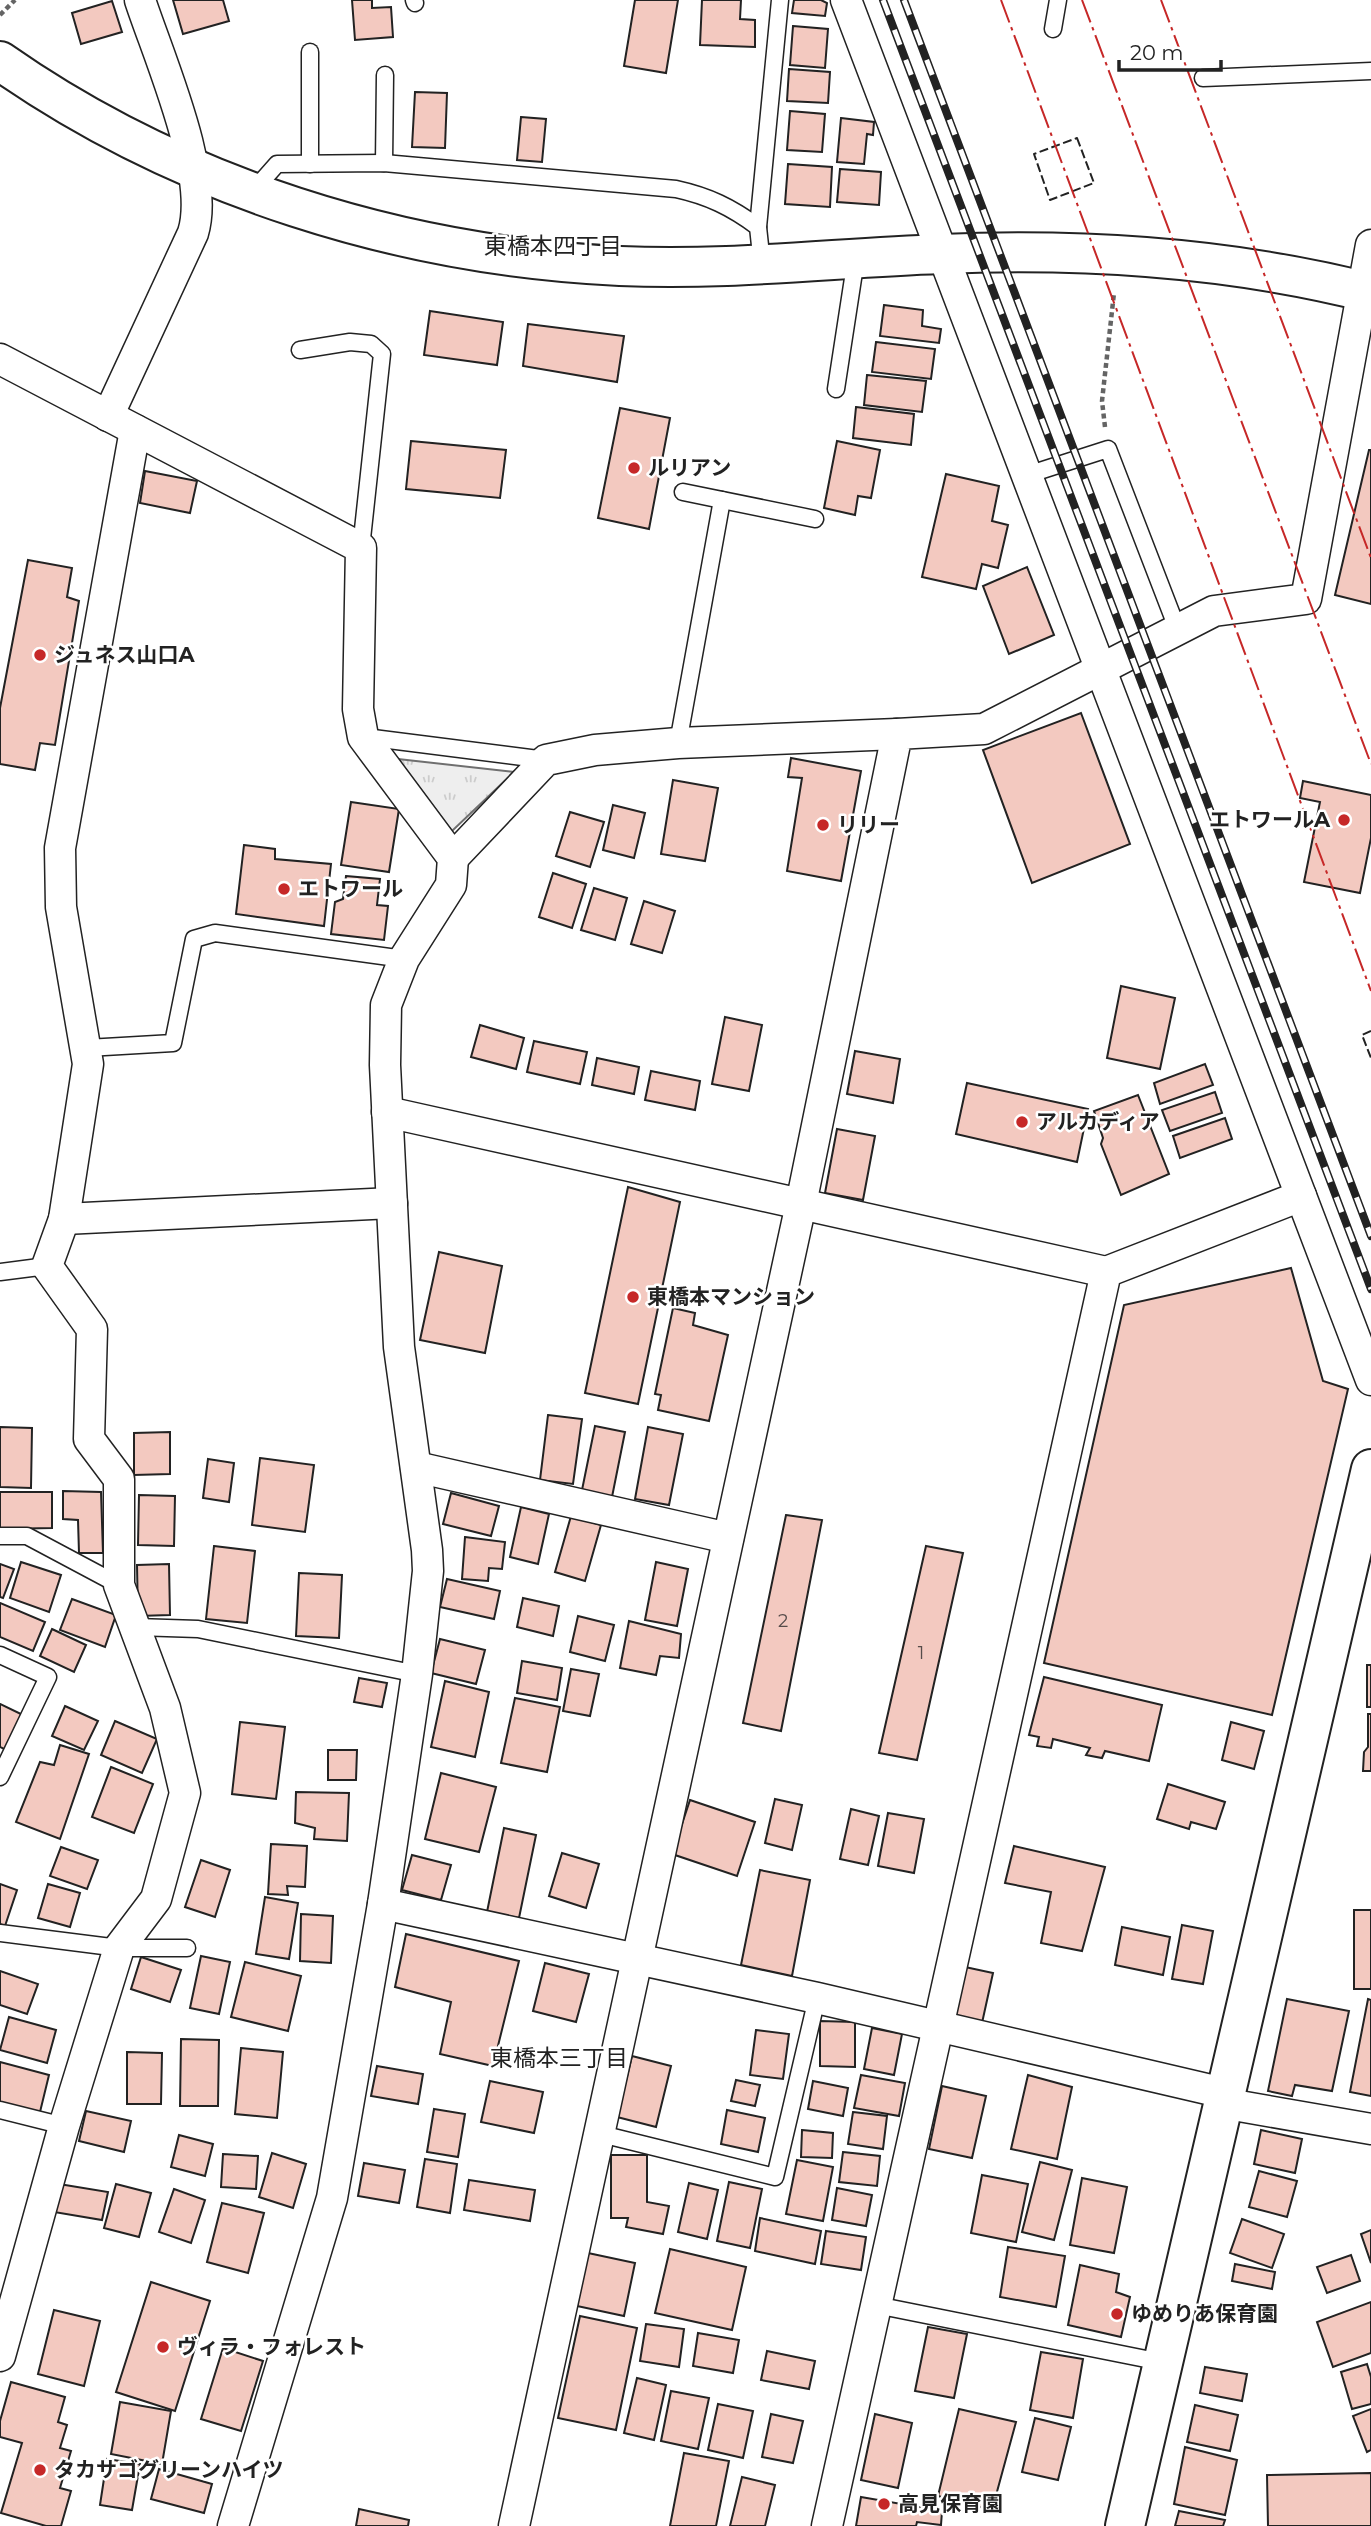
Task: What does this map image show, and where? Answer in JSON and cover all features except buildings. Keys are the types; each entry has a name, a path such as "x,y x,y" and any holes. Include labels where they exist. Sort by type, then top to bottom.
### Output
{"street":[{"path":"108,416 193,233 199,208 182,127 140,0"},
{"path":"846,0 1371,1380"},
{"path":"0,61 99,122 192,168 253,192 362,226 495,254 622,266 762,264 943,254 1028,254 1176,262 1266,272 1367,292"},
{"path":"233,2526 331,2197 383,1904 417,1674 428,1571 399,1347 387,1112 386,1005 404,959 451,885 453,858 546,760 594,750 678,743 984,729 1214,611 1306,599 1367,292 1371,245"},
{"path":"0,359 361,548 358,709 363,737 453,858"},
{"path":"0,2356 64,2126 119,1948 156,1899 185,1793 165,1708 119,1585 120,1479 89,1439 92,1329 47,1266 64,1219 88,1064 88,1048 61,907 60,848 135,430"},
{"path":"514,2526 597,2133 801,1204 897,734"},
{"path":"387,1112 1107,1272 1301,1196"},
{"path":"64,1219 392,1203"},
{"path":"827,2526 1107,1272"},
{"path":"416,1466 728,1538"},
{"path":"1125,2526 1161,2362 1371,1469"},
{"path":"383,1904 636,1961 817,1998 1223,2098 1371,2129"}],"lane":[{"path":"762,264 758,227 780,0"},
{"path":"1054,29 1058,0"},
{"path":"310,52 310,164"},
{"path":"1203,78 1371,71"},
{"path":"384,75 384,163"},
{"path":"253,192 277,164 384,163 676,189 708,196 730,206 758,227"},
{"path":"836,389 856,259"},
{"path":"300,350 350,342 371,344 382,354 361,548"},
{"path":"1027,475 1108,449 1177,628"},
{"path":"683,492 815,519"},
{"path":"678,743 723,500"},
{"path":"363,737 546,760"},
{"path":"88,1048 173,1043 194,940 215,933 404,959"},
{"path":"0,1272 47,1266"},
{"path":"0,1536 27,1536 119,1585"},
{"path":"136,1627 198,1629 417,1674"},
{"path":"0,1655 48,1677 0,1777"},
{"path":"0,1933 119,1948 187,1948"},
{"path":"597,2133 775,2176 817,1998"},
{"path":"0,2110 64,2126"},
{"path":"877,2305 1161,2362"}],"path":[{"path":"0,15 15,0"},
{"path":"1108,449 1102,401 1114,293"}],"green space":[{"path":"398,759 514,772 452,831"}],"railway":[{"path":"883,0 1371,1289"},
{"path":"904,0 1371,1236"}],"fence":[{"path":"1077,138 1094,183 1050,200 1034,154 1077,138"},
{"path":"1371,1031 1362,1035 1371,1058"}],"power":[{"path":"1001,0 1371,991"},
{"path":"1082,0 1371,764"},
{"path":"1161,0 1371,558"}],"place":[{"name":"ルリアン","path":"634,468"},
{"name":"ジュネス山口A","path":"40,655"},
{"name":"エトワールA","path":"1344,820"},
{"name":"リリー","path":"823,825"},
{"name":"エトワール","path":"284,889"},
{"name":"アルカディア","path":"1022,1122"},
{"name":"東橋本マンション","path":"633,1297"},
{"name":"ゆめりあ保育園","path":"1117,2314"},
{"name":"ヴィラ・フォレスト","path":"163,2347"},
{"name":"タカサゴグリーンハイツ","path":"40,2470"},
{"name":"高見保育園","path":"884,2504"}],"district":[{"name":"東橋本四丁目","path":"553,246"},
{"name":"東橋本三丁目","path":"559,2058"}]}
